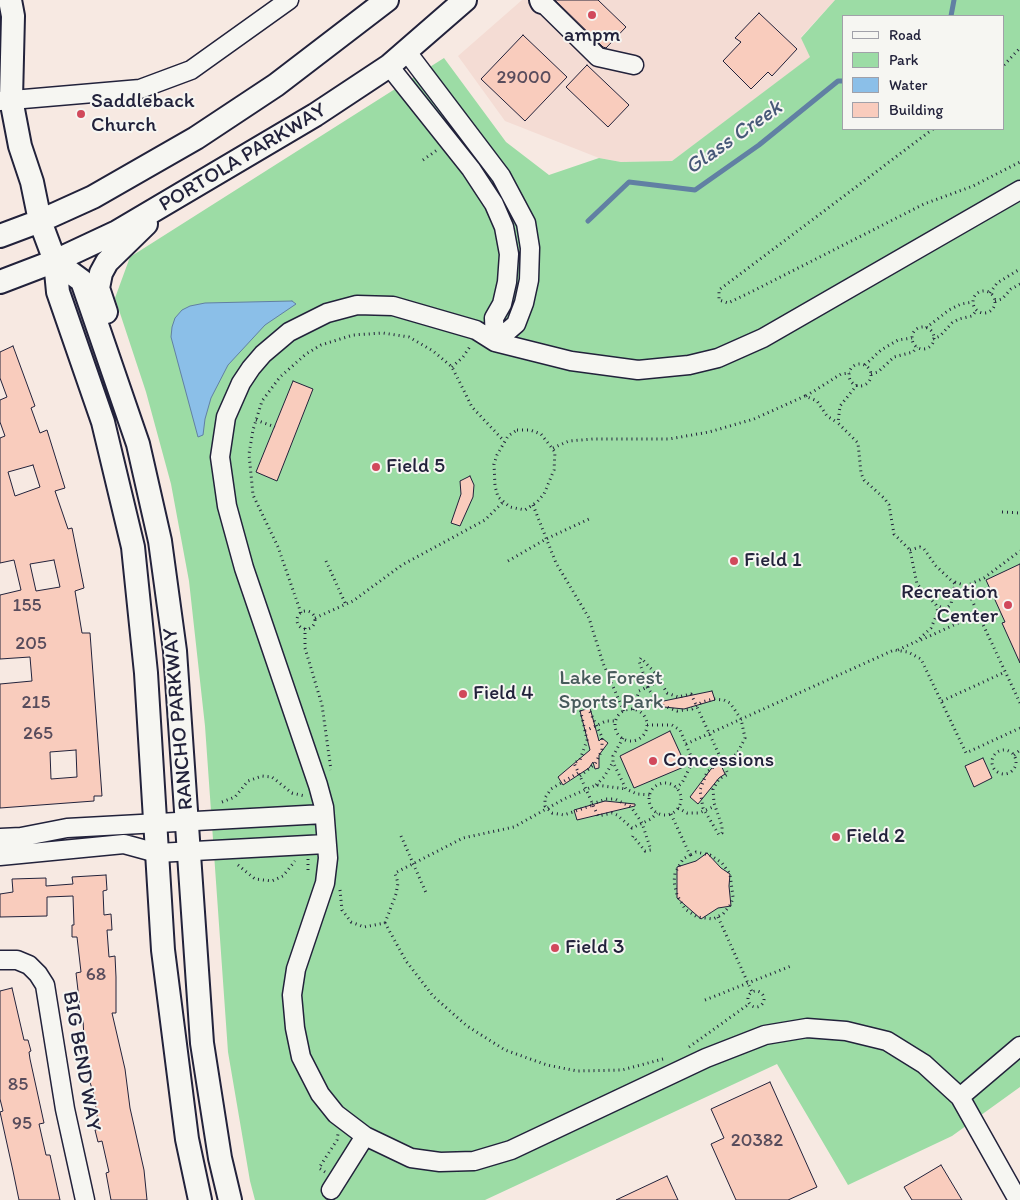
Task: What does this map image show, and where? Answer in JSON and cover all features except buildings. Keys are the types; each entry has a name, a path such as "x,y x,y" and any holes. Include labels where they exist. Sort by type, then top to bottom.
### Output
{"main road":[{"name":"RANCHO PARKWAY","path":"10,0 13,16 6,100 32,182 40,222 55,261 58,292 103,422 133,547 146,673 164,960 187,1139 200,1200"},
{"name":"PORTOLA PARKWAY","path":"0,236 40,222 94,197 196,138 276,85 387,0"},
{"name":"PORTOLA PARKWAY","path":"0,282 55,261 117,232 315,116 389,66 465,0"},
{"path":"124,402 109,322 98,288 101,273 107,262 164,205"},
{"name":"RANCHO PARKWAY","path":"55,261 82,281 138,444 160,541 175,651 202,1043 220,1158 230,1200"}],"street":[{"path":"6,100 140,89 191,70 289,0"},
{"path":"541,1 598,57 634,65"},
{"path":"407,52 427,81 501,176 526,224 530,248 529,280 524,303 516,324 495,342"},
{"path":"389,66 471,169 494,204 504,227 509,254 502,304 494,318 495,342"},
{"path":"1018,1200 960,1097 924,1064 887,1041 846,1031 807,1028 765,1035 706,1058 511,1150 474,1161 440,1162 411,1158 365,1136 336,1114 320,1094 301,1057 295,1028 292,995 296,969 325,883 328,858 324,814 318,785 251,587 227,506 220,457 226,417 241,382 263,354 289,332 327,314 357,305 394,306 476,330 495,342 571,362 612,368 662,370 718,358 762,338 1020,190"},
{"path":"0,838 21,837 66,828 324,814"},
{"path":"0,856 124,844 157,853 326,844"},
{"name":"BIG BEND WAY","path":"0,960 17,960 29,965 45,985 65,1109 85,1200"},
{"path":"960,1097 1020,1046"},
{"path":"331,1190 365,1136"}],"path":[{"path":"1005,64 1020,48"},
{"path":"932,130 719,290 719,300 728,302 753,292 924,204 973,186 1020,162"},
{"path":"431,142 442,156"},
{"path":"990,293 997,283 1020,269"},
{"path":"990,293 980,292 975,297 974,302 977,310 983,313 990,312 995,301 1002,299 1011,289 1020,284"},
{"path":"990,293 995,301"},
{"path":"865,365 874,354 892,343 912,338 916,330 926,328 949,310 961,304 974,302"},
{"path":"912,338 917,347 922,349 928,348 933,339 940,336 952,323 972,316 977,310"},
{"path":"926,328 932,333 933,339"},
{"path":"452,367 468,350 476,330"},
{"path":"331,772 322,705 305,648 305,628 298,621 301,613 278,547 252,495 249,454 262,401 280,377 306,354 338,338 383,333 409,337 433,351 452,367 472,407 504,441"},
{"path":"871,374 878,372 894,357 913,352 917,347"},
{"path":"857,385 851,380 850,373 855,365 865,365"},
{"path":"865,365 871,374"},
{"path":"552,448 570,441 593,439 669,439 709,432 754,419 805,396 841,374 850,373"},
{"path":"838,422 840,406 857,385 868,383 871,374"},
{"path":"805,396 817,401 827,416 838,422 858,443 861,473 864,480 886,499 894,534 910,550 917,584 936,605 946,609 951,604 956,590 954,582"},
{"path":"256,420 275,426"},
{"path":"518,430 530,430 542,434 552,448 556,461 544,494 525,510 510,507 498,497 494,474 497,455 504,441 518,430"},
{"path":"305,628 312,626 315,618 346,605 402,565 485,520 504,502"},
{"path":"533,505 560,570 589,618 603,663 624,712"},
{"path":"1002,512 1020,513"},
{"path":"508,561 546,539 589,519"},
{"path":"910,550 920,547 924,549 939,570 954,582 966,586 984,578 1020,551"},
{"path":"326,561 346,605"},
{"path":"966,586 1020,703"},
{"path":"916,642 935,623 938,612 936,605"},
{"path":"301,613 309,612 315,618"},
{"path":"686,744 888,652 898,650 978,614"},
{"path":"898,650 908,652 921,659 966,753 1020,728"},
{"path":"697,706 677,711 668,708 653,698 638,661 640,658 644,659 663,689 672,696 678,697 691,694 697,706 710,733 722,761 728,774 715,784 713,796 721,819 721,835 717,834 700,800 702,781 707,772 722,761 737,754 744,745 745,738 741,719 734,708 724,700 707,700 697,706"},
{"path":"942,701 1005,672"},
{"path":"633,710 639,691 660,682"},
{"path":"632,838 633,836 645,851 651,850 642,823 637,815 623,802 606,799 592,804 564,815 552,814 544,802 550,789 579,775 594,764 602,750 602,737 597,725 584,702 580,701 586,744 580,760 574,763 579,775 586,789 592,804 598,816 612,813 632,828 642,823 657,813"},
{"path":"633,710 642,714 647,725 645,733 638,739 629,741 617,732 616,722 624,712 633,710"},
{"path":"585,731 612,720 616,722"},
{"path":"647,725 672,725 680,730 694,760 682,783 676,788"},
{"path":"623,738 613,756 613,762 626,789"},
{"path":"1006,750 1014,755 1016,765 1011,772 1003,774 993,768 992,760 998,751 1006,750"},
{"path":"1014,755 1020,750"},
{"path":"613,762 604,777 596,785 564,799 514,827 463,838 395,873 398,883 396,894 385,923 406,961 433,996 467,1026 505,1050 540,1063 577,1071 622,1070 670,1056"},
{"path":"212,805 235,797 248,781 262,776 272,778 292,793 309,796"},
{"path":"663,784 676,788 681,799 678,808 672,814 663,815 657,813 650,806 650,795 654,788 663,784"},
{"path":"596,785 626,789 637,794 650,795"},
{"path":"678,808 692,814 715,806"},
{"path":"672,814 690,855"},
{"path":"401,836 427,895"},
{"path":"696,852 710,855 722,863 730,874 733,889 732,904 718,917 705,919 697,917 685,909 677,895 674,882 675,873 683,859 690,855 696,852"},
{"path":"340,884 342,910 350,922 364,927 385,923"},
{"path":"718,917 752,992"},
{"path":"705,1000 791,966"},
{"path":"752,992 761,994 763,1001 756,1007 750,1004 748,997 752,992"},
{"path":"682,1050 702,1039 750,1004"}],"shaded area":[{"path":"522,0 835,0 801,37 811,57 672,161 621,162 599,158 505,121 458,56"}],"green space":[{"name":"Lake Forest Sports Park","path":"835,0 1020,0 1020,1087 952,1136 848,1185 777,1064 485,1200 255,1200 250,1181 228,1052 205,726 189,581 171,484 146,392 115,298 130,257 444,58 506,142 549,175 599,158 621,162 672,161 810,57 801,38"}],"water":[{"path":"292,301 296,304 265,325 228,365 211,398 203,435 198,437 171,337 175,318 182,310 190,306 205,303"}],"waterway":[{"name":"Glass Creek","path":"951,15 954,0"},
{"name":"Glass Creek","path":"588,221 629,182 695,190 759,145 838,81 842,81"}],"place":[{"name":"ampm","path":"592,15"},
{"name":"Saddleback Church","path":"81,114"},
{"name":"Field 5","path":"376,467"},
{"name":"Field 1","path":"734,561"},
{"name":"Recreation Center","path":"1008,605"},
{"name":"Field 4","path":"463,694"},
{"name":"Concessions","path":"653,761"},
{"name":"Field 2","path":"836,837"},
{"name":"Field 3","path":"555,948"}]}
